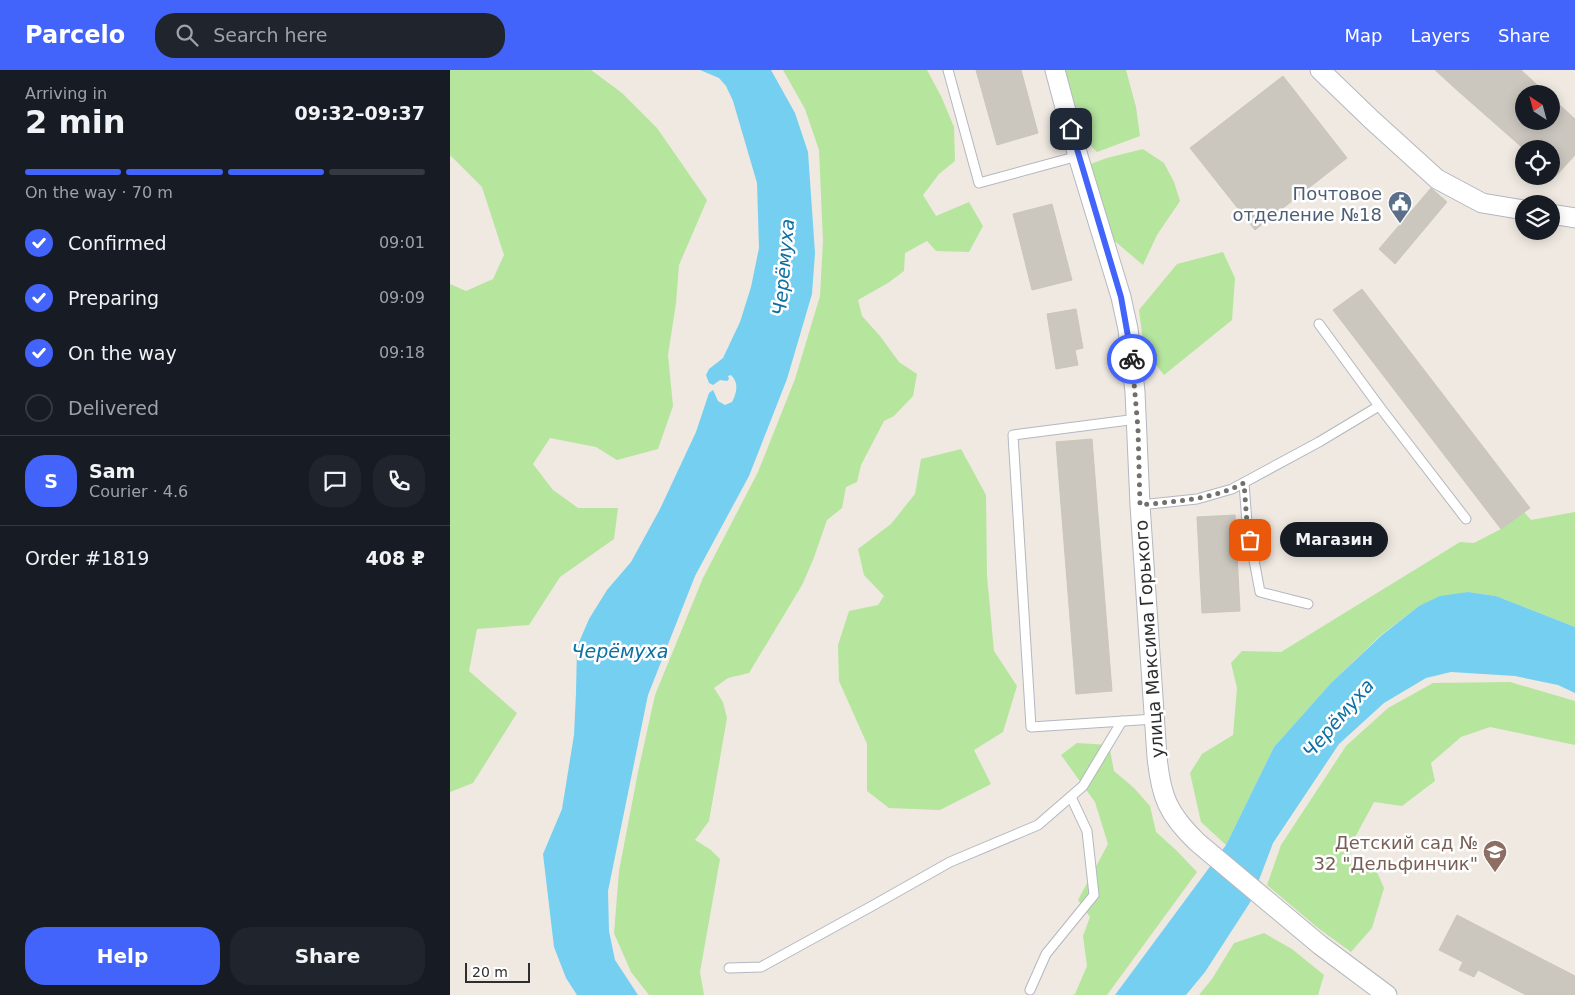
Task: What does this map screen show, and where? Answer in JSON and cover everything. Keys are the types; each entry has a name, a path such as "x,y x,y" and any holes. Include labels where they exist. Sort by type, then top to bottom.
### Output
{"street":[{"name":"улица Максима Горького","path":"1055,70 1078,156 1121,297 1133,364 1140,505 1155,719 1159,773 1165,799 1170,810 1197,842 1320,945 1385,994"},
{"path":"1320,70 1437,179 1482,203 1515,208"},
{"path":"1560,216 1575,218"}],"lane":[{"path":"948,70 979,183 1078,156"},
{"path":"1319,324 1466,519"},
{"path":"1140,505 1197,499 1224,492 1319,442 1379,406"},
{"path":"1137,419 1013,435 1031,727 1155,719"},
{"path":"1244,483 1247,523 1260,592 1308,604"},
{"path":"729,968 761,967 950,862 1038,825 1083,786 1122,721"},
{"path":"1030,990 1046,954 1094,895 1087,831 1071,797"}],"green space":[{"path":"450,70 591,70 622,93 657,128 707,200 679,265 676,303 668,355 673,406 658,449 617,460 596,447 550,438 533,464 553,490 578,508 618,508 614,539 560,577 529,625 477,629 469,671 517,713 473,783 450,792 450,284 466,291 493,279 504,255 482,187 450,156"},
{"path":"783,70 927,70 941,96 954,127 955,161 939,174 923,195 936,216 969,202 983,226 969,252 936,251 927,241 905,253 904,271 888,283 858,300 862,316 899,362 917,374 913,396 894,416 884,421 861,465 857,482 846,487 842,508 827,520 802,585 749,673 728,678 714,688 723,702 727,718 709,821 695,840 711,850 720,859 700,972 704,995 649,995 631,972 614,933 619,871 655,695 703,578 758,472 795,379 820,296 823,241 819,150 805,109"},
{"path":"1062,70 1126,70 1136,107 1140,136 1097,152 1080,135"},
{"path":"1143,149 1164,163 1174,182 1180,201 1157,235 1143,265 1111,238 1088,165"},
{"path":"1223,252 1235,278 1232,320 1164,375 1144,349 1139,310 1177,264"},
{"path":"961,449 986,495 987,576 994,651 1017,686 1003,732 974,750 991,784 940,810 889,808 867,791 867,744 839,681 838,645 849,611 878,605 884,596 864,575 858,549 891,524 915,494 921,459"},
{"path":"1524,512 1531,520 1575,512 1575,627 1496,596 1468,592 1419,606 1381,635 1331,683 1274,747 1226,845 1201,822 1190,773 1202,754 1233,735 1237,688 1231,663 1242,651 1281,652 1460,542 1474,543 1501,529"},
{"path":"1510,682 1575,701 1575,745 1490,727 1461,737 1431,763 1435,781 1402,806 1374,802 1353,841 1349,860 1373,863 1384,888 1372,928 1351,952 1318,928 1267,885 1281,845 1346,746 1388,708 1433,683"},
{"path":"1077,743 1109,745 1114,771 1134,788 1150,806 1156,832 1197,872 1107,995 1072,995 1075,994 1087,966 1083,936 1090,917 1078,900 1108,844 1095,802 1061,755"},
{"path":"1264,933 1292,949 1324,975 1318,995 1199,995 1212,979 1234,943"}],"water":[{"name":"Черёмуха","path":"700,70 771,70 795,113 808,152 815,253 812,294 787,379 749,476 695,576 648,695 608,891 609,931 615,960 638,995 577,995 566,978 554,947 543,854 562,809 574,735 577,647 589,619 607,590 631,562 660,509 696,432 709,393 713,390 718,401 725,405 732,402 734,398 736,384 731,375 728,376 729,379 727,381 720,380 713,385 709,383 706,375 709,369 723,358 740,322 751,287 759,248 757,183 733,101 726,86 719,78"},
{"name":"Черёмуха","path":"1468,592 1496,596 1575,627 1575,693 1558,685 1515,676 1451,672 1426,678 1384,703 1339,744 1273,843 1251,901 1205,972 1186,995 1115,995 1226,845 1274,747 1331,683 1382,635 1419,606 1440,596"}],"building":[{"path":"976,70 1021,70 1038,133 997,145"},
{"path":"1435,70 1477,70 1458,91"},
{"path":"1477,70 1521,70 1537,85 1515,85 1515,130 1560,130 1560,105 1575,119 1575,155 1560,172 1560,140 1515,141 1458,91"},
{"path":"1283,76 1347,158 1255,230 1190,148"},
{"path":"1431,188 1447,202 1395,264 1379,249"},
{"path":"1052,204 1072,280 1032,290 1013,214"},
{"path":"1362,289 1530,508 1501,529 1333,310"},
{"path":"1076,309 1083,348 1075,350 1078,365 1056,369 1047,314"},
{"path":"1092,439 1112,691 1076,694 1056,442"},
{"path":"1235,515 1240,611 1202,613 1197,517"},
{"path":"1457,915 1575,976 1575,995 1526,995 1478,970 1474,977 1459,970 1463,962 1439,950"}],"way so far":[{"path":"1132,359 1138,429 1140,505 1216,495 1244,483 1250,540"}],"place":[{"name":"Почтовое отделение №18","path":"1400,224"},
{"name":"Магазин","path":"1250,540"},
{"name":"Детский сад № 32 \"Дельфинчик\"","path":"1495,873"}],"route":[{"path":"1071,129 1121,297 1132,359"}]}
